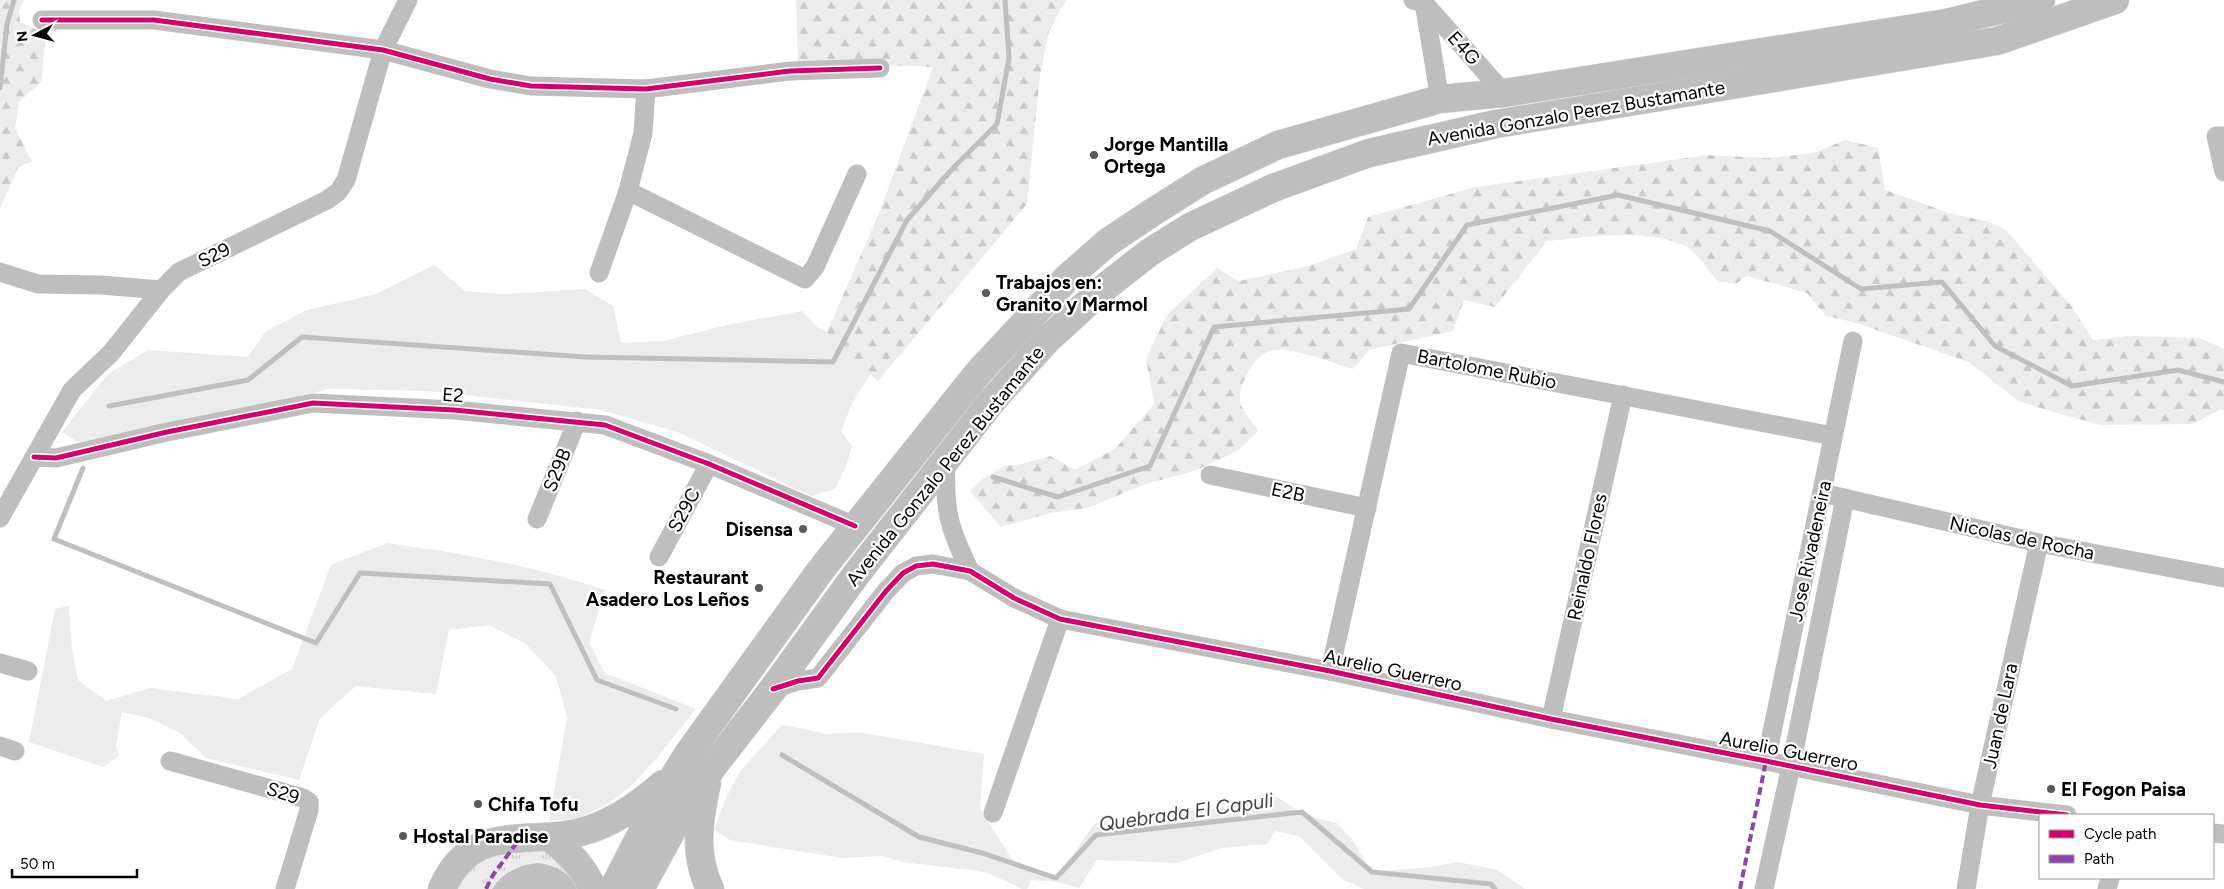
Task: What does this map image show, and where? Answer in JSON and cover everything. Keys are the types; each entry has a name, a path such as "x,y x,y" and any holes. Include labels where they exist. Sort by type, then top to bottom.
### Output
{"main road":[{"name":"Avenida Gonzalo Perez Bustamante","path":"613,889 656,806 688,754 854,526 978,373 1067,278 1108,242 1202,181 1278,145 1440,99 1504,93 1946,23 2041,0"},
{"name":"Avenida Gonzalo Perez Bustamante","path":"640,889 678,818 711,769 773,689 858,572 992,401 1047,340 1112,282 1150,252 1190,227 1273,188 1369,153 1496,124 1997,41 2115,0"},
{"path":"1684,63 1688,92"},
{"path":"442,889 456,865 473,849 483,844 522,837 550,838 582,831 613,819 635,806 667,780 688,754"},
{"path":"710,889 699,853 698,825 711,769"},
{"path":"550,838 572,856 593,889"}],"street":[{"name":"S29","path":"0,518 72,390 111,353 161,290 179,272 327,200 338,192 346,180 383,50 408,0"},
{"name":"E4G","path":"1418,2 1504,93"},
{"name":"E4G","path":"1418,2 1440,99"},
{"path":"42,20 154,20 383,50 498,81 531,86 646,89 790,71 880,68"},
{"path":"599,273 628,191 642,133 646,89"},
{"path":"2220,136 2224,172"},
{"path":"628,191 806,278 814,267 857,174"},
{"path":"0,272 38,284 101,285 161,290"},
{"name":"Jose Rivadeneira","path":"1766,761 1853,341"},
{"name":"Bartolome Rubio","path":"1330,672 1401,353 1833,436"},
{"name":"Reinaldo Flores","path":"1551,719 1623,395"},
{"name":"E2","path":"34,457 56,458 167,432 313,404 454,410 605,425 709,464 854,526"},
{"name":"S29B","path":"538,519 577,421"},
{"path":"946,460 947,517 954,538 970,571"},
{"name":"S29C","path":"659,556 709,464"},
{"name":"E2B","path":"1210,475 1367,508"},
{"name":"Nicolas de Rocha","path":"1822,493 2039,543 2224,578"},
{"path":"1764,889 1845,498"},
{"name":"Juan de Lara","path":"1966,889 1980,805 2039,543"},
{"name":"Aurelio Guerrero","path":"773,689 798,681 818,678 886,591 903,573 916,566 932,564 970,571 1014,598 1060,619 1330,672 1551,719 1980,805 2058,814"},
{"path":"993,813 1060,619"},
{"path":"0,663 28,672"},
{"name":"S29","path":"170,761 303,798 310,802 285,889"}],"green space":[{"path":"0,0 24,0 19,10 20,22 46,34 41,82 19,102 15,128 32,162 19,166 0,208"},
{"path":"796,0 1066,0 1049,31 1040,75 1027,204 878,381 827,332 880,211 933,67 798,62"},
{"path":"1845,140 1878,148 1885,190 1949,213 1990,222 2007,231 2072,307 2093,340 2129,336 2200,338 2224,349 2224,410 2221,409 2192,424 2101,425 2057,413 2018,401 1969,362 1853,322 1826,316 1807,293 1747,276 1737,283 1718,282 1691,250 1672,241 1637,235 1599,236 1547,241 1495,307 1464,300 1453,331 1369,350 1353,369 1292,351 1274,350 1267,352 1249,370 1240,394 1243,408 1258,431 1239,450 1197,470 1143,485 1087,508 1050,513 1001,527 970,491 981,480 1004,466 1022,464 1050,456 1075,470 1115,449 1154,404 1146,359 1167,315 1217,268 1239,281 1309,266 1356,249 1368,217 1476,187 1708,155 1766,158 1814,153"},
{"path":"434,265 465,291 504,294 585,289 613,306 621,343 663,341 727,325 802,311 818,328 827,332 871,373 851,406 841,431 852,446 846,466 835,489 811,496 680,433 601,410 428,391 329,389 284,400 159,424 112,440 78,442 62,432 108,374 148,350 248,357 266,331 307,310 376,294"},
{"path":"387,543 497,561 605,590 589,643 605,673 696,709 655,760 632,785 610,803 577,819 549,821 567,717 556,676 525,643 489,625 449,630 436,694 356,686 320,718 299,780 206,758 180,733 152,719 122,712 116,746 119,756 103,767 29,742 55,609 69,606 72,651 78,680 106,701 151,688 238,699 292,669 331,565"},
{"path":"782,725 829,734 858,732 984,754 980,809 1015,864 1056,878 1095,823 1225,807 1277,797 1305,815 1337,823 1352,839 1372,872 1431,867 1457,862 1495,869 1525,889 1364,889 1342,879 1299,836 1275,831 1267,844 1221,848 1178,863 1097,860 1079,888 1058,882 1032,880 1027,889 1022,889 986,872 902,862 883,856 842,858 730,840 714,830 725,800 741,770"},
{"path":"531,837 589,889 458,889 470,867"}],"shaded area":[{"path":"538,863 562,871 580,889 492,889 501,878 512,870"}],"waterway":[{"path":"0,88 7,24 14,0"},
{"path":"109,406 248,380 302,337 585,357 833,362 907,220 954,167 997,124 1009,58 1005,0"},
{"path":"993,477 1058,497 1150,466 1214,327 1409,309 1467,225 1618,195 1770,231 1861,289 1942,282 1995,346 2072,386 2178,370 2224,382"},
{"path":"83,468 54,539 316,643 360,573 550,584 597,680 676,709"},
{"name":"Quebrada El Capuli","path":"782,755 919,837 982,853 1056,878 1096,835 1302,812 1372,872 1491,884 1495,889"}],"marked path":[{"path":"1740,889 1766,761"},
{"path":"486,889 493,875 521,837"}],"cycle path":[{"path":"42,20 154,20 383,50 490,79 531,86 646,89 790,71 880,68"},
{"path":"34,457 56,458 167,432 313,403 454,410 605,425 709,464 855,526"},
{"path":"773,689 798,681 818,678 886,591 903,573 916,566 933,564 970,571 1014,598 1060,619 1330,671 1551,719 1980,805 2058,814"}],"place":[{"name":"Jorge Mantilla Ortega","path":"1094,155"},
{"name":"Trabajos en: Granito y Marmol","path":"986,293"},
{"name":"Disensa","path":"803,529"},
{"name":"Restaurant Asadero Los Leños","path":"759,588"},
{"name":"El Fogon Paisa","path":"2051,789"},
{"name":"Chifa Tofu","path":"478,804"},
{"name":"Hostal Paradise","path":"403,836"}]}
